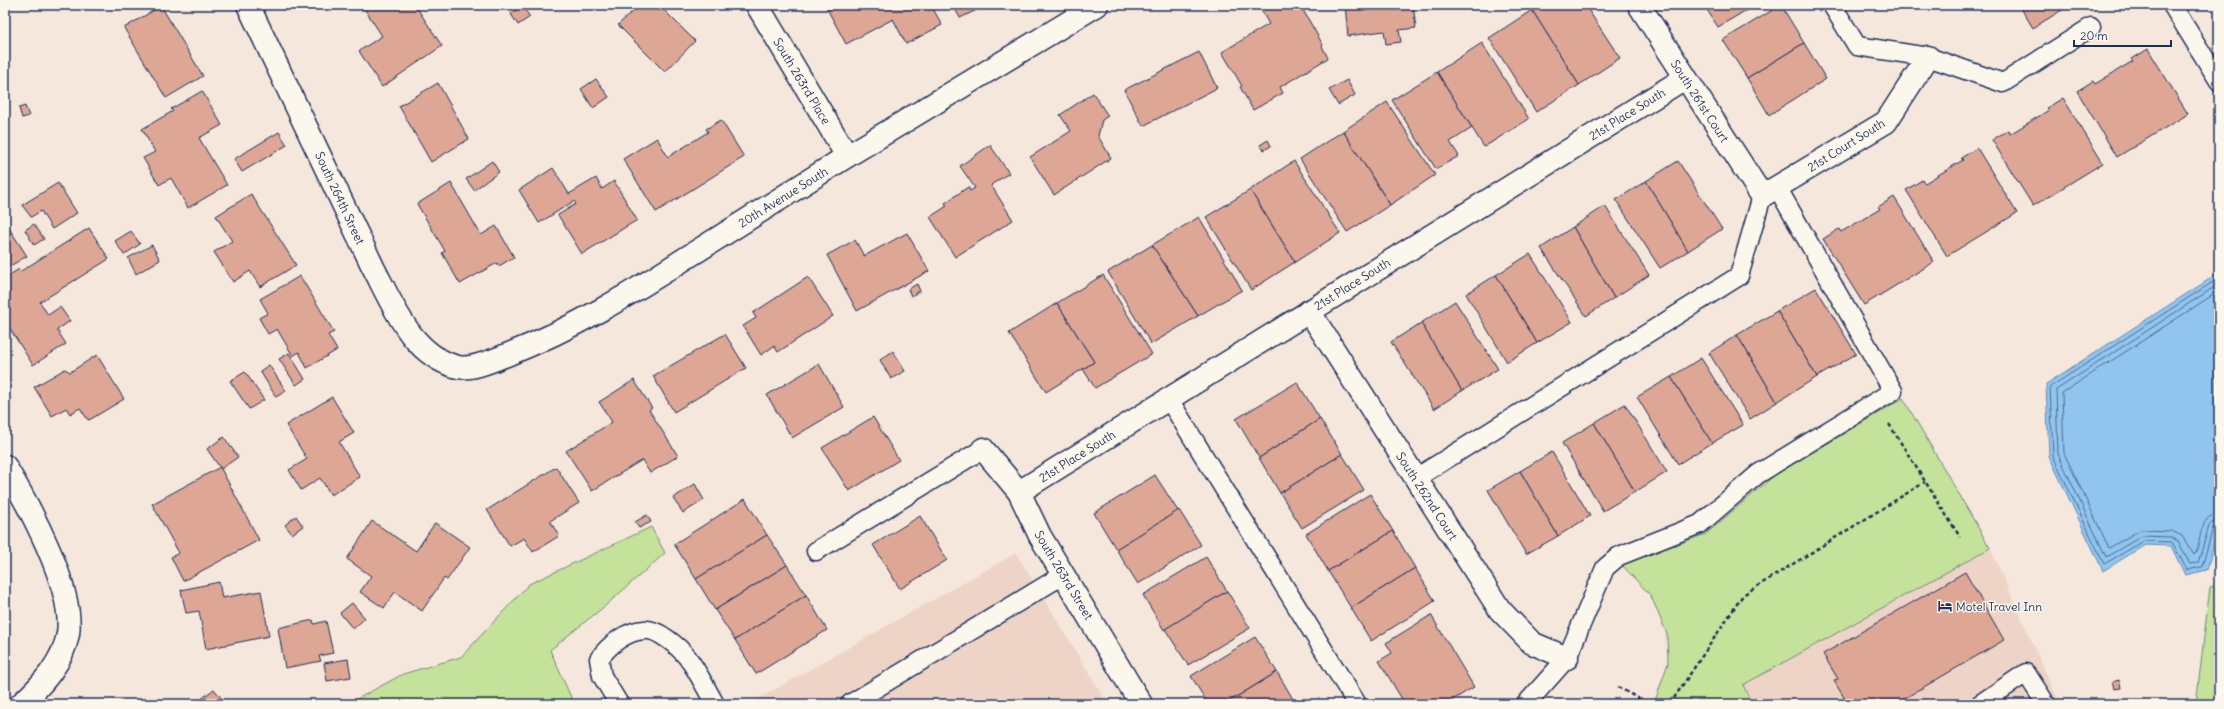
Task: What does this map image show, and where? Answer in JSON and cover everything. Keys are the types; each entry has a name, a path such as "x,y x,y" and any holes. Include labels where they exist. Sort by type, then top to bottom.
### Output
{"street":[{"name":"South 264th Street","path":"248,5 373,267 398,313 425,350 439,360 460,367"},
{"name":"South 263rd Place","path":"757,5 848,156"},
{"name":"20th Avenue South","path":"460,367 487,363 547,339 581,322 632,292 848,156 1097,5"},
{"name":"South 261st Court","path":"1639,5 1685,78 1770,192"},
{"name":"21st Court South","path":"1770,192 1886,122 1928,57"},
{"name":"21st Place South","path":"1019,492 1685,78"},
{"name":"South 262nd Court","path":"1309,311 1500,610 1532,643 1567,658"},
{"name":"South 263rd Street","path":"983,449 1019,492 1040,536 1141,704"},
{"path":"5,466 34,519 58,576 67,610 68,634 55,665 35,692 21,704"}],"lane":[{"path":"1832,5 1858,46 1928,57 2004,83 2091,27"},
{"path":"2172,5 2219,80"},
{"path":"1526,704 1567,658 1605,568 1619,556 1700,524 1758,474 1893,392 1770,192"},
{"path":"1416,478 1739,276 1770,192"},
{"path":"1168,398 1357,704"},
{"path":"816,551 983,449"},
{"path":"850,704 1063,575"},
{"path":"618,704 602,676 599,659 613,643 629,634 645,629 664,637 679,648 688,658 715,704"},
{"path":"1980,704 2026,673 2046,704"}],"path":[{"path":"1875,402 1960,537"},
{"path":"1670,704 1743,594 1925,482"},
{"path":"1618,687 1648,704"}],"shaded area":[{"path":"1990,548 2060,704 1752,704 1743,684"},
{"path":"1016,553 1108,704 758,704 756,700"}],"green space":[{"path":"1903,398 1990,548 1743,685 1752,704 1654,704 1668,663 1667,634 1651,596 1621,564 1706,534 1775,475"},
{"path":"651,527 665,553 605,606 550,650 574,704 348,704 403,674 461,657 529,584"},
{"path":"2219,585 2219,704 2196,704 2210,587"}],"water":[{"path":"2219,273 2219,523 2207,570 2185,575 2171,546 2145,545 2103,571 2049,456 2046,384"}],"building":[{"path":"362,5 415,5 442,46 382,87 359,51 382,36"},
{"path":"639,5 659,5 695,41 665,72 618,25"},
{"path":"825,5 931,5 942,25 906,44 893,19 846,44"},
{"path":"953,5 987,5 960,18"},
{"path":"1258,5 1303,5 1305,9 1303,10 1323,45 1322,46 1328,58 1280,87 1283,93 1253,110 1240,87 1242,86 1222,52 1269,24"},
{"path":"1345,5 1413,5 1416,28 1399,30 1401,42 1386,44 1384,31 1348,36"},
{"path":"1540,5 1585,5 1620,58 1579,85 1532,10"},
{"path":"1704,5 1755,5 1718,27"},
{"path":"1781,5 1804,43 1747,78 1723,40"},
{"path":"2019,5 2070,5 2033,28"},
{"path":"161,6 203,76 166,98 124,28"},
{"path":"522,6 530,17 518,25 511,14"},
{"path":"1532,10 1579,85 1536,112 1489,38"},
{"path":"1482,43 1529,119 1484,147 1437,72"},
{"path":"1804,43 1826,79 1769,115 1747,78"},
{"path":"2148,49 2188,114 2117,157 2077,91 2093,81 2095,84 2133,61 2132,59"},
{"path":"1199,52 1217,88 1143,126 1124,90"},
{"path":"1437,72 1472,128 1450,142 1459,156 1436,169 1392,100"},
{"path":"596,79 609,97 593,108 581,89"},
{"path":"1347,80 1355,95 1338,105 1329,90"},
{"path":"438,83 469,139 431,162 399,106"},
{"path":"202,91 222,125 199,138 227,185 188,208 171,178 159,185 143,158 155,152 142,129 173,111 171,109"},
{"path":"1093,93 1108,116 1102,120 1098,136 1111,158 1054,195 1030,157 1071,131 1060,115"},
{"path":"2063,98 2103,163 2033,206 1992,140 2008,130 2010,134 2049,110 2047,108"},
{"path":"1387,102 1435,175 1390,205 1343,131"},
{"path":"25,106 29,116 22,118 19,108"},
{"path":"721,120 744,157 656,212 623,159 657,138 668,157 708,132 706,129"},
{"path":"1343,131 1390,205 1347,232 1300,159"},
{"path":"279,132 287,145 242,172 234,159"},
{"path":"1268,140 1271,146 1264,150 1260,145"},
{"path":"990,145 1009,173 991,185 1013,220 955,257 930,217 947,206 945,203 968,187 970,191 975,188 960,166"},
{"path":"1977,148 2017,213 1947,256 1906,190 1922,180 1925,183 1963,160 1961,158"},
{"path":"492,161 499,172 474,190 466,179"},
{"path":"1294,161 1340,233 1295,262 1250,190"},
{"path":"1678,161 1722,229 1688,251 1646,181"},
{"path":"553,168 569,194 596,178 602,189 614,181 637,220 582,254 558,215 576,204 574,201 539,223 519,190"},
{"path":"1646,181 1688,251 1660,268 1616,200"},
{"path":"58,183 77,213 52,229 41,211 31,217 22,205"},
{"path":"451,183 481,235 496,226 514,257 499,266 497,263 460,284 442,253 445,251 417,204"},
{"path":"1250,190 1295,262 1251,290 1206,217"},
{"path":"251,194 296,265 260,287 250,271 233,282 214,252 232,241 216,216"},
{"path":"1894,197 1934,262 1864,305 1823,239 1839,229 1841,232 1880,209 1878,207"},
{"path":"1605,206 1649,275 1614,298 1573,227"},
{"path":"1199,217 1242,290 1198,316 1152,245"},
{"path":"5,222 27,256 5,269"},
{"path":"34,224 44,239 34,245 25,230"},
{"path":"1573,227 1614,298 1586,316 1541,248"},
{"path":"89,228 109,259 40,302 48,315 60,307 70,321 57,330 66,344 33,365 5,321 5,278 19,269 21,271"},
{"path":"131,231 140,244 124,255 115,241"},
{"path":"907,233 929,271 857,311 827,255 855,240 864,256"},
{"path":"152,245 160,260 136,274 128,258"},
{"path":"1152,245 1198,316 1151,344 1108,272"},
{"path":"1530,254 1572,322 1537,343 1496,275"},
{"path":"1103,275 1152,354 1095,388 1083,369 1094,362 1057,303"},
{"path":"1496,275 1537,343 1507,362 1466,294"},
{"path":"300,276 334,332 328,335 337,350 307,368 299,352 293,356 277,329 268,334 259,318 268,313 260,299"},
{"path":"808,277 833,316 778,352 774,346 761,355 743,326 756,318 753,313"},
{"path":"917,284 920,291 911,296 908,289"},
{"path":"1816,288 1856,354 1817,377 1777,311"},
{"path":"1455,301 1498,369 1462,391 1421,323"},
{"path":"1057,303 1094,362 1046,392 1009,333"},
{"path":"1777,311 1817,377 1777,402 1737,335"},
{"path":"1421,323 1462,391 1434,409 1391,342"},
{"path":"725,334 746,368 674,412 653,376"},
{"path":"1737,335 1777,402 1750,419 1709,353"},
{"path":"893,351 905,371 891,379 880,360"},
{"path":"289,353 305,379 296,385 279,359"},
{"path":"97,355 124,399 88,420 80,408 70,414 66,408 52,416 34,387 65,369 70,372"},
{"path":"1701,358 1743,425 1712,443 1671,377"},
{"path":"819,364 844,407 792,438 767,395"},
{"path":"269,365 286,391 276,397 260,371"},
{"path":"245,372 264,400 249,409 230,381"},
{"path":"1671,377 1712,443 1678,464 1637,397"},
{"path":"634,380 652,408 649,410 678,456 650,473 642,460 592,491 566,451 612,422 599,402"},
{"path":"1297,382 1320,419 1259,458 1236,419"},
{"path":"332,397 354,433 339,442 360,477 331,495 320,478 301,490 289,470 307,459 286,425"},
{"path":"1625,404 1667,472 1635,492 1594,423"},
{"path":"873,417 899,460 849,491 822,448"},
{"path":"1320,419 1342,454 1280,493 1259,458"},
{"path":"1594,423 1635,492 1603,511 1562,443"},
{"path":"224,437 238,457 221,469 207,449"},
{"path":"1552,452 1590,516 1558,536 1520,471"},
{"path":"1342,454 1364,490 1302,528 1280,493"},
{"path":"220,467 259,540 183,581 171,557 179,553 152,504"},
{"path":"556,467 579,503 550,521 559,536 533,552 524,538 510,546 487,510"},
{"path":"1520,471 1558,536 1526,554 1488,490"},
{"path":"1155,475 1178,511 1116,549 1094,513"},
{"path":"695,484 704,500 683,513 673,498"},
{"path":"1370,494 1393,531 1328,571 1306,534"},
{"path":"745,499 767,535 696,579 674,544"},
{"path":"1179,510 1201,545 1138,584 1116,549"},
{"path":"647,515 651,522 639,528 635,522"},
{"path":"296,516 303,526 292,534 285,525"},
{"path":"920,516 947,560 900,589 873,545"},
{"path":"372,521 416,551 435,523 470,547 447,580 444,578 422,611 395,592 384,608 360,592 371,576 347,559"},
{"path":"1393,531 1415,568 1351,608 1328,571"},
{"path":"767,535 787,565 715,610 696,579"},
{"path":"1206,557 1227,591 1164,630 1143,595"},
{"path":"787,565 806,595 735,640 715,610"},
{"path":"1415,568 1435,601 1371,641 1351,608"},
{"name":"Motel Travel Inn","path":"1965,572 2004,640 1895,704 1848,704 1834,681 1838,679 1823,654"},
{"path":"219,582 222,598 261,591 269,636 206,649 199,611 186,613 181,590"},
{"path":"1227,591 1250,628 1188,665 1165,629"},
{"path":"806,595 827,630 756,674 735,640"},
{"path":"352,603 365,618 353,629 340,613"},
{"path":"1431,615 1474,687 1446,704 1423,704 1420,700 1414,704 1405,704 1379,661 1392,653 1386,643"},
{"path":"313,620 314,624 326,621 333,653 319,656 321,661 285,668 278,628"},
{"path":"1255,637 1277,672 1225,704 1208,704 1191,676"},
{"path":"348,659 351,677 327,681 324,663"},
{"path":"1277,672 1296,704 1225,704"},
{"path":"2119,680 2121,688 2114,689 2112,682"},
{"path":"214,689 226,704 195,704"}],"place":[{"name":"Motel Travel Inn","path":"1945,606"}]}
